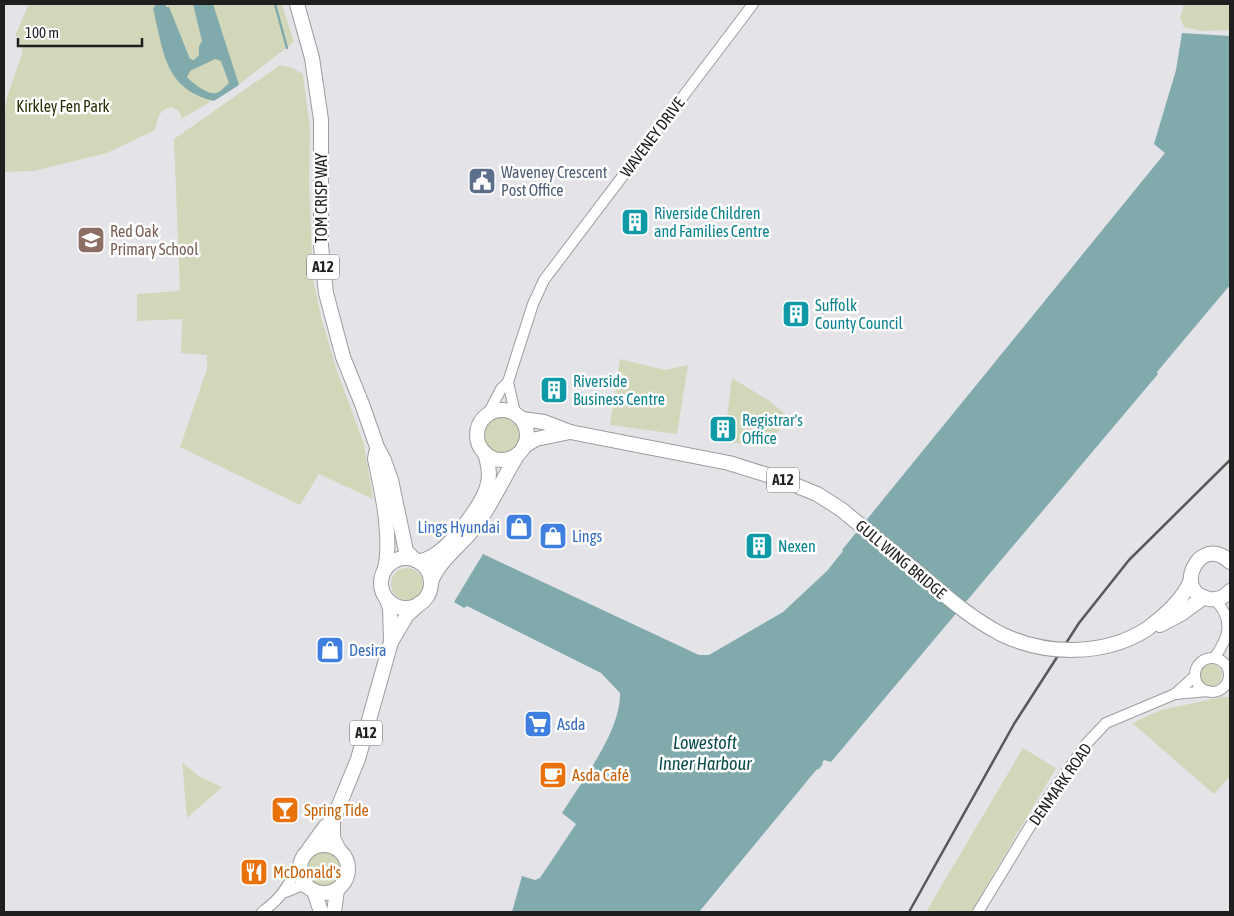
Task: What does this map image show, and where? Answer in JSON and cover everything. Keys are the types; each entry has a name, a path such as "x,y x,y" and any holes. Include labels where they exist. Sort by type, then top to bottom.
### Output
{"highway":[{"name":"TOM CRISP WAY","path":"297,4 312,58 321,120 321,246 326,293 343,357 391,480 406,551 417,561"},
{"path":"385,569 392,562 401,559 417,561 433,556 447,545 464,526 487,488 489,480 489,467 485,453 479,445 477,435 479,425 488,414 502,410 518,416 527,431 521,450 511,458 502,460 493,458 485,453"},
{"name":"A12","path":"518,416 544,422 570,432"},
{"name":"A12","path":"334,912 337,890 346,881 349,868 345,856 333,838 333,820 358,759 391,642 407,615 429,592 430,582 437,568 464,541 483,516 521,450 536,439 570,432"},
{"name":"GULL WING BRIDGE","path":"570,432 729,463 780,479 817,494 842,510 889,547 954,603 1001,634 1023,643 1047,648 1074,650 1098,648 1132,639 1147,630"},
{"name":"TOM CRISP WAY","path":"377,447 375,459 383,498 386,527 387,554 385,569"},
{"path":"1228,558 1209,554 1203,557 1193,566 1191,580 1193,587 1209,598 1222,598 1230,591"},
{"name":"A12","path":"417,561 426,569 430,582"},
{"name":"A12","path":"385,569 381,582 382,592 390,608 391,642"},
{"name":"A12","path":"1147,630 1179,600 1186,592 1191,580"},
{"name":"A12","path":"1147,630 1164,623 1209,598"},
{"path":"387,600 403,608 412,607 420,603"},
{"name":"A12","path":"300,865 303,857 325,827 333,820"},
{"path":"310,849 324,844 338,848"},
{"path":"300,865 302,879 313,890 321,912"},
{"path":"313,890 328,893 337,890"}],"street":[{"name":"WAVENEY DRIVE","path":"488,414 501,389 508,382 533,304 544,280 753,4"},
{"path":"508,382 518,416"},
{"path":"1209,598 1222,606 1228,615 1230,623 1227,639 1214,658"},
{"path":"1208,658 1214,658 1229,667 1228,684 1219,690 1208,691 1199,686 1195,676 1198,664 1208,658"},
{"name":"DENMARK ROAD","path":"1175,694 1195,676"},
{"name":"DENMARK ROAD","path":"978,912 1043,805 1087,743 1106,723 1175,694 1208,691"},
{"path":"286,892 300,865"},
{"path":"262,912 286,892 300,886 313,890"}],"green space":[{"name":"Kirkley Fen Park","path":"29,4 282,4 294,42 242,82 182,119 179,111 172,107 168,108 160,115 155,130 107,153 34,171 4,172 4,116 7,97 23,51 18,38 15,36"},
{"path":"1184,4 1230,4 1230,30 1202,31 1184,27 1180,18"},
{"path":"280,65 292,68 303,74 310,129 309,182 313,279 321,316 336,368 364,444 373,499 319,474 300,505 180,447 207,369 207,355 181,353 182,319 137,321 137,294 180,291 174,139"},
{"path":"620,359 665,370 688,365 677,434 610,425"},
{"path":"732,378 768,400 789,417 777,433 749,445 730,442 733,418 727,417"},
{"path":"502,415 516,420 521,434 516,448 502,453 488,448 483,434 488,420"},
{"path":"407,568 413,569 418,573 422,578 422,590 418,595 413,599 407,600 401,599 396,595 392,590 391,584 392,578 396,573 401,569"},
{"path":"1211,664 1219,667 1222,675 1219,683 1211,686 1203,683 1200,675 1203,667"},
{"path":"1230,697 1230,776 1214,794 1132,723 1161,710"},
{"path":"1023,748 1056,768 971,912 926,912"},
{"path":"182,762 200,777 222,787 187,818"},
{"path":"324,849 337,855 343,868 337,881 324,887 311,881 305,868 311,855"}],"water":[{"path":"156,4 166,4 166,7 169,7 190,59 194,60 199,55 199,46 202,41 193,4 213,4 239,85 214,101 185,88 169,67 153,9","holes":["215,59 221,61 229,83 218,92 213,93 205,90 187,77 190,71"]},
{"name":"Lowestoft Inner Harbour","path":"1182,33 1230,36 1230,285 1157,372 1158,374 831,762 824,760 823,764 699,912 512,912 522,876 535,880 540,878 576,824 562,813 607,739 619,708 620,693 601,673 467,606 464,608 454,602 483,554 699,655 709,655 783,612 827,571 842,550 1165,153 1154,144 1176,70"}],"waterway":[{"path":"275,4 287,48"}],"railway":[{"path":"909,912 1014,724 1079,623 1129,560 1230,460"}],"place":[{"name":"Waveney Crescent Post Office","path":"482,181"},
{"name":"Riverside Children and Families Centre","path":"635,222"},
{"name":"Red Oak Primary School","path":"91,240"},
{"name":"Suffolk County Council","path":"796,314"},
{"name":"Riverside Business Centre","path":"554,390"},
{"name":"Registrar's Office","path":"723,429"},
{"name":"Lings Hyundai","path":"519,527"},
{"name":"Lings","path":"553,536"},
{"name":"Nexen","path":"759,546"},
{"name":"Desira","path":"330,650"},
{"name":"Asda","path":"538,724"},
{"name":"Asda Café","path":"553,775"},
{"name":"Spring Tide","path":"285,810"},
{"name":"McDonald's","path":"254,872"}]}
